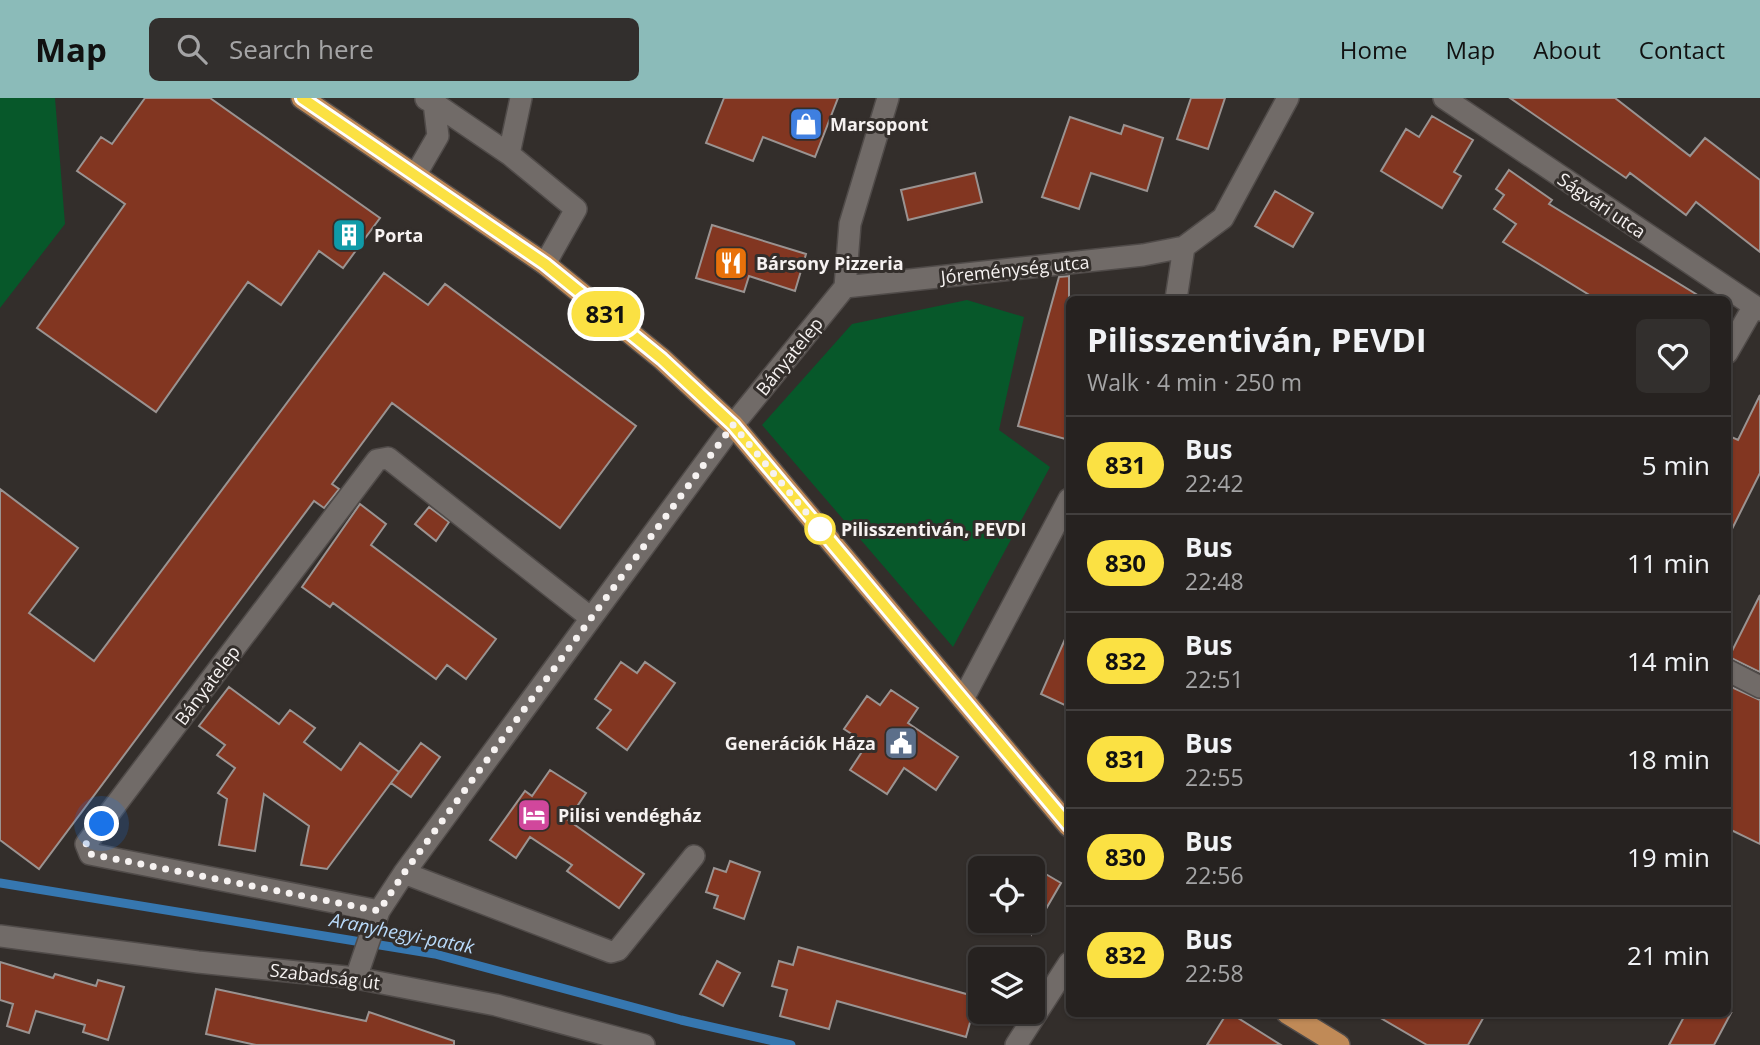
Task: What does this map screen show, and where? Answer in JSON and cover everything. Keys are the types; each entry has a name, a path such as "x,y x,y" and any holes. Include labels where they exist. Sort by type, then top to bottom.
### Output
{"main road":[{"path":"302,98 545,264 662,359 733,425 1066,822"},
{"path":"1294,1017 1339,1045"}],"street":[{"path":"509,154 521,98"},
{"path":"845,287 850,223 887,98"},
{"name":"Jóreménység utca","path":"845,287 1143,255 1184,247 1223,218 1288,98"},
{"name":"Ságvári utca","path":"1444,98 1757,308"},
{"path":"416,174 438,136 430,101"},
{"path":"430,101 509,154 576,209 545,264"},
{"path":"1176,296 1184,247"},
{"name":"Bányatelep","path":"591,618 388,458 377,460 86,844 90,854 377,917 404,873 733,425 845,287"},
{"path":"1731,347 1757,308"},
{"path":"962,699 1066,505"},
{"path":"1731,672 1760,687"},
{"path":"404,873 611,952 618,950 694,856"},
{"path":"358,974 377,917"},
{"name":"Szabadság út","path":"0,936 198,962 358,974 496,1005 644,1045"},
{"path":"1016,1045 1066,967"}],"green space":[{"path":"0,98 55,98 65,224 0,308"},
{"path":"967,300 1024,317 999,430 1050,467 953,647 762,425 852,324"}],"building":[{"path":"145,98 210,98 380,218 343,268 319,251 281,305 248,282 156,412 37,328 125,204 77,171 101,137 112,144"},
{"path":"724,98 838,98 815,157 763,137 753,161 706,143"},
{"path":"1191,98 1225,98 1208,149 1177,139"},
{"path":"1510,98 1615,98 1690,156 1705,138 1760,180 1760,252 1696,202 1686,215 1630,173 1626,178"},
{"path":"1432,116 1473,140 1454,172 1461,176 1442,208 1381,171 1406,129 1419,137"},
{"path":"1070,117 1121,134 1124,125 1163,138 1147,191 1091,173 1079,209 1042,197"},
{"path":"1509,170 1552,200 1549,204 1699,296 1591,296 1503,242 1516,224 1494,209 1504,195 1496,189"},
{"path":"975,173 982,202 908,220 901,190"},
{"path":"1275,191 1313,213 1293,247 1255,226"},
{"path":"712,225 806,254 795,291 749,276 744,292 696,278"},
{"path":"384,273 428,305 445,284 636,426 560,528 392,403 332,484 339,489 324,508 314,501 39,869 0,840 0,489 78,548 29,613 94,661"},
{"path":"1069,276 1069,296 1066,296 1066,439 1018,426 1059,277"},
{"path":"1760,395 1760,473 1731,531 1731,437 1738,440"},
{"path":"360,504 386,524 371,545 496,639 466,679 447,665 436,679 333,603 330,607 302,587"},
{"path":"429,507 449,522 436,541 415,524"},
{"path":"1760,595 1760,672 1731,658"},
{"path":"1066,637 1066,706 1041,694"},
{"path":"621,662 637,673 645,662 675,683 627,750 597,728 611,710 595,699"},
{"path":"229,687 279,724 290,710 315,728 304,742 341,770 360,743 399,772 327,869 301,865 309,826 264,794 255,851 219,845 227,799 218,793 235,768 217,755 225,745 199,726"},
{"path":"1731,687 1760,700 1760,844 1731,830"},
{"name":"Generációk Háza","path":"891,690 918,708 908,723 958,757 936,790 904,768 887,794 850,770 867,744 844,729 867,696 880,705"},
{"path":"421,743 440,757 411,797 391,783"},
{"path":"550,770 586,793 568,820 644,874 619,908 567,871 572,865 530,837 516,858 490,840 525,791 532,796"},
{"path":"730,861 760,872 744,919 714,908 718,896 706,892 714,868 726,872"},
{"path":"1045,874 1061,883 1045,911"},
{"path":"798,947 968,994 970,1024 966,1037 837,1001 829,1029 780,1016 787,990 772,986 779,961 793,965"},
{"path":"717,961 740,973 723,1006 700,994"},
{"path":"0,962 53,978 55,974 96,986 98,980 124,987 108,1040 83,1032 85,1025 36,1011 29,1033 7,1026 13,1004 0,1000"},
{"path":"216,989 366,1021 369,1012 454,1041 454,1045 256,1045 206,1034"},
{"path":"1224,1017 1236,1017 1281,1045 1207,1045"},
{"path":"1379,1017 1484,1017 1468,1045 1427,1045"},
{"path":"1684,1017 1729,1017 1714,1045 1669,1045"}],"waterway":[{"name":"Aranyhegyi-patak","path":"0,883 435,954 681,1020 791,1045"}],"bus line":[{"name":"831","path":"302,98 545,264 662,359 733,425 1066,822"}],"place":[{"name":"Marsopont","path":"806,124"},
{"name":"Porta","path":"349,235"},
{"name":"Bársony Pizzeria","path":"731,263"},
{"name":"Pilisszentiván, PEVDI","path":"820,529"},
{"name":"Generációk Háza","path":"901,743"},
{"name":"Pilisi vendégház","path":"534,815"}],"route":[{"path":"102,824 86,844 90,854 379,911 404,873 733,425 820,529"}]}
